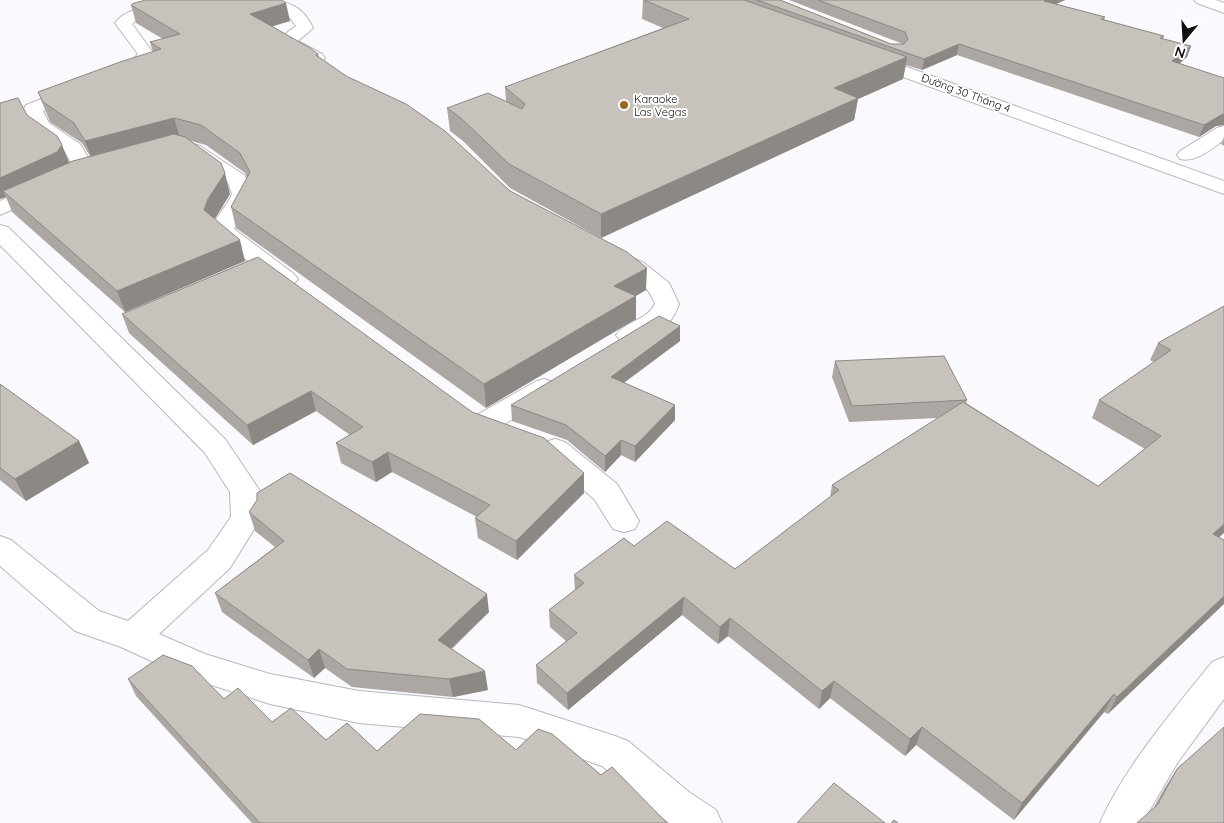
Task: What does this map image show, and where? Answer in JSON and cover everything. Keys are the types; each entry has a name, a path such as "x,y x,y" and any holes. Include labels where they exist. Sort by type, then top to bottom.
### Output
{"street":[{"path":"73,174 81,162 73,148 41,126 34,109 52,99 97,84 135,68 144,60 146,54 144,49 133,40 124,23 127,19 132,16 198,0"},
{"path":"272,0 293,12 304,23 305,28 291,37 289,43 321,61 334,72"},
{"path":"1202,0 1224,8"},
{"name":"Đường 30 Tháng 4","path":"850,52 1224,188"},
{"path":"1187,155 1224,132"},
{"path":"172,148 180,146 198,151 237,179 243,194 237,208 224,224 224,231 256,268 304,292"},
{"path":"1169,149 1206,162"},
{"path":"0,209 73,174 101,167"},
{"path":"0,232 110,331 215,446 245,491 246,518 219,558 133,638"},
{"path":"594,246 636,268 660,288 666,304 661,316 610,347"},
{"path":"512,433 477,418 560,377"},
{"path":"538,443 556,449 606,492 624,521"},
{"path":"0,548 87,621 133,638 196,666 270,689 359,707 519,721 615,753 675,805 702,823"},
{"path":"1120,823 1165,750 1224,672"}],"building":[{"path":"146,0 282,0 286,3 250,14 310,48 318,54 316,55 346,76 406,104 445,131 510,191 627,252 647,268 614,286 636,296 484,384 231,207 250,172 240,153 201,125 174,118 85,141 74,123 43,102 38,92 161,49 150,42 180,34 131,5"},
{"path":"644,0 744,0 907,57 834,88 858,98 601,214 509,164 461,118 447,108 488,93 522,109 525,104 505,87 689,19"},
{"path":"757,0 780,0 891,44 904,44 908,39 905,32 818,0 1046,0 1044,1 1105,17 1101,19 1164,36 1160,38 1191,46 1172,61 1224,78 1224,114 1204,125 959,44 924,59"},
{"path":"18,98 27,115 57,136 62,145 57,152 0,178 0,103"},
{"path":"174,134 185,137 221,163 225,173 208,199 204,210 240,240 117,291 3,191 73,161"},
{"path":"258,257 472,412 544,438 584,473 516,541 475,518 490,505 388,452 372,462 336,443 363,427 311,391 247,425 122,314"},
{"path":"1224,306 1224,524 1213,534 1224,540 1224,596 1117,697 1114,694 1022,803 922,727 910,739 834,681 822,691 730,618 720,627 684,597 567,693 536,665 577,633 549,610 584,583 574,575 624,538 634,546 667,521 735,569 839,490 832,485 963,402 1098,486 1161,436 1099,400 1171,350 1158,343"},
{"path":"659,316 680,326 611,377 675,405 635,446 621,440 605,456 566,425 511,405"},
{"path":"944,356 967,400 852,406 835,361"},
{"path":"0,384 79,441 15,479 0,468"},
{"path":"290,473 487,594 438,640 485,671 449,679 347,669 319,649 308,660 215,593 284,541 249,512 257,500 257,493"},
{"path":"163,655 192,666 224,699 238,688 272,722 291,708 326,740 347,723 377,751 420,714 479,719 516,750 538,729 552,734 601,775 612,767 667,823 260,823 128,679"},
{"path":"1224,727 1224,823 1137,823 1158,804 1177,769"},
{"path":"834,783 885,823 797,823"}],"place":[{"name":"Karaoke Las Vegas","path":"624,105"}]}
